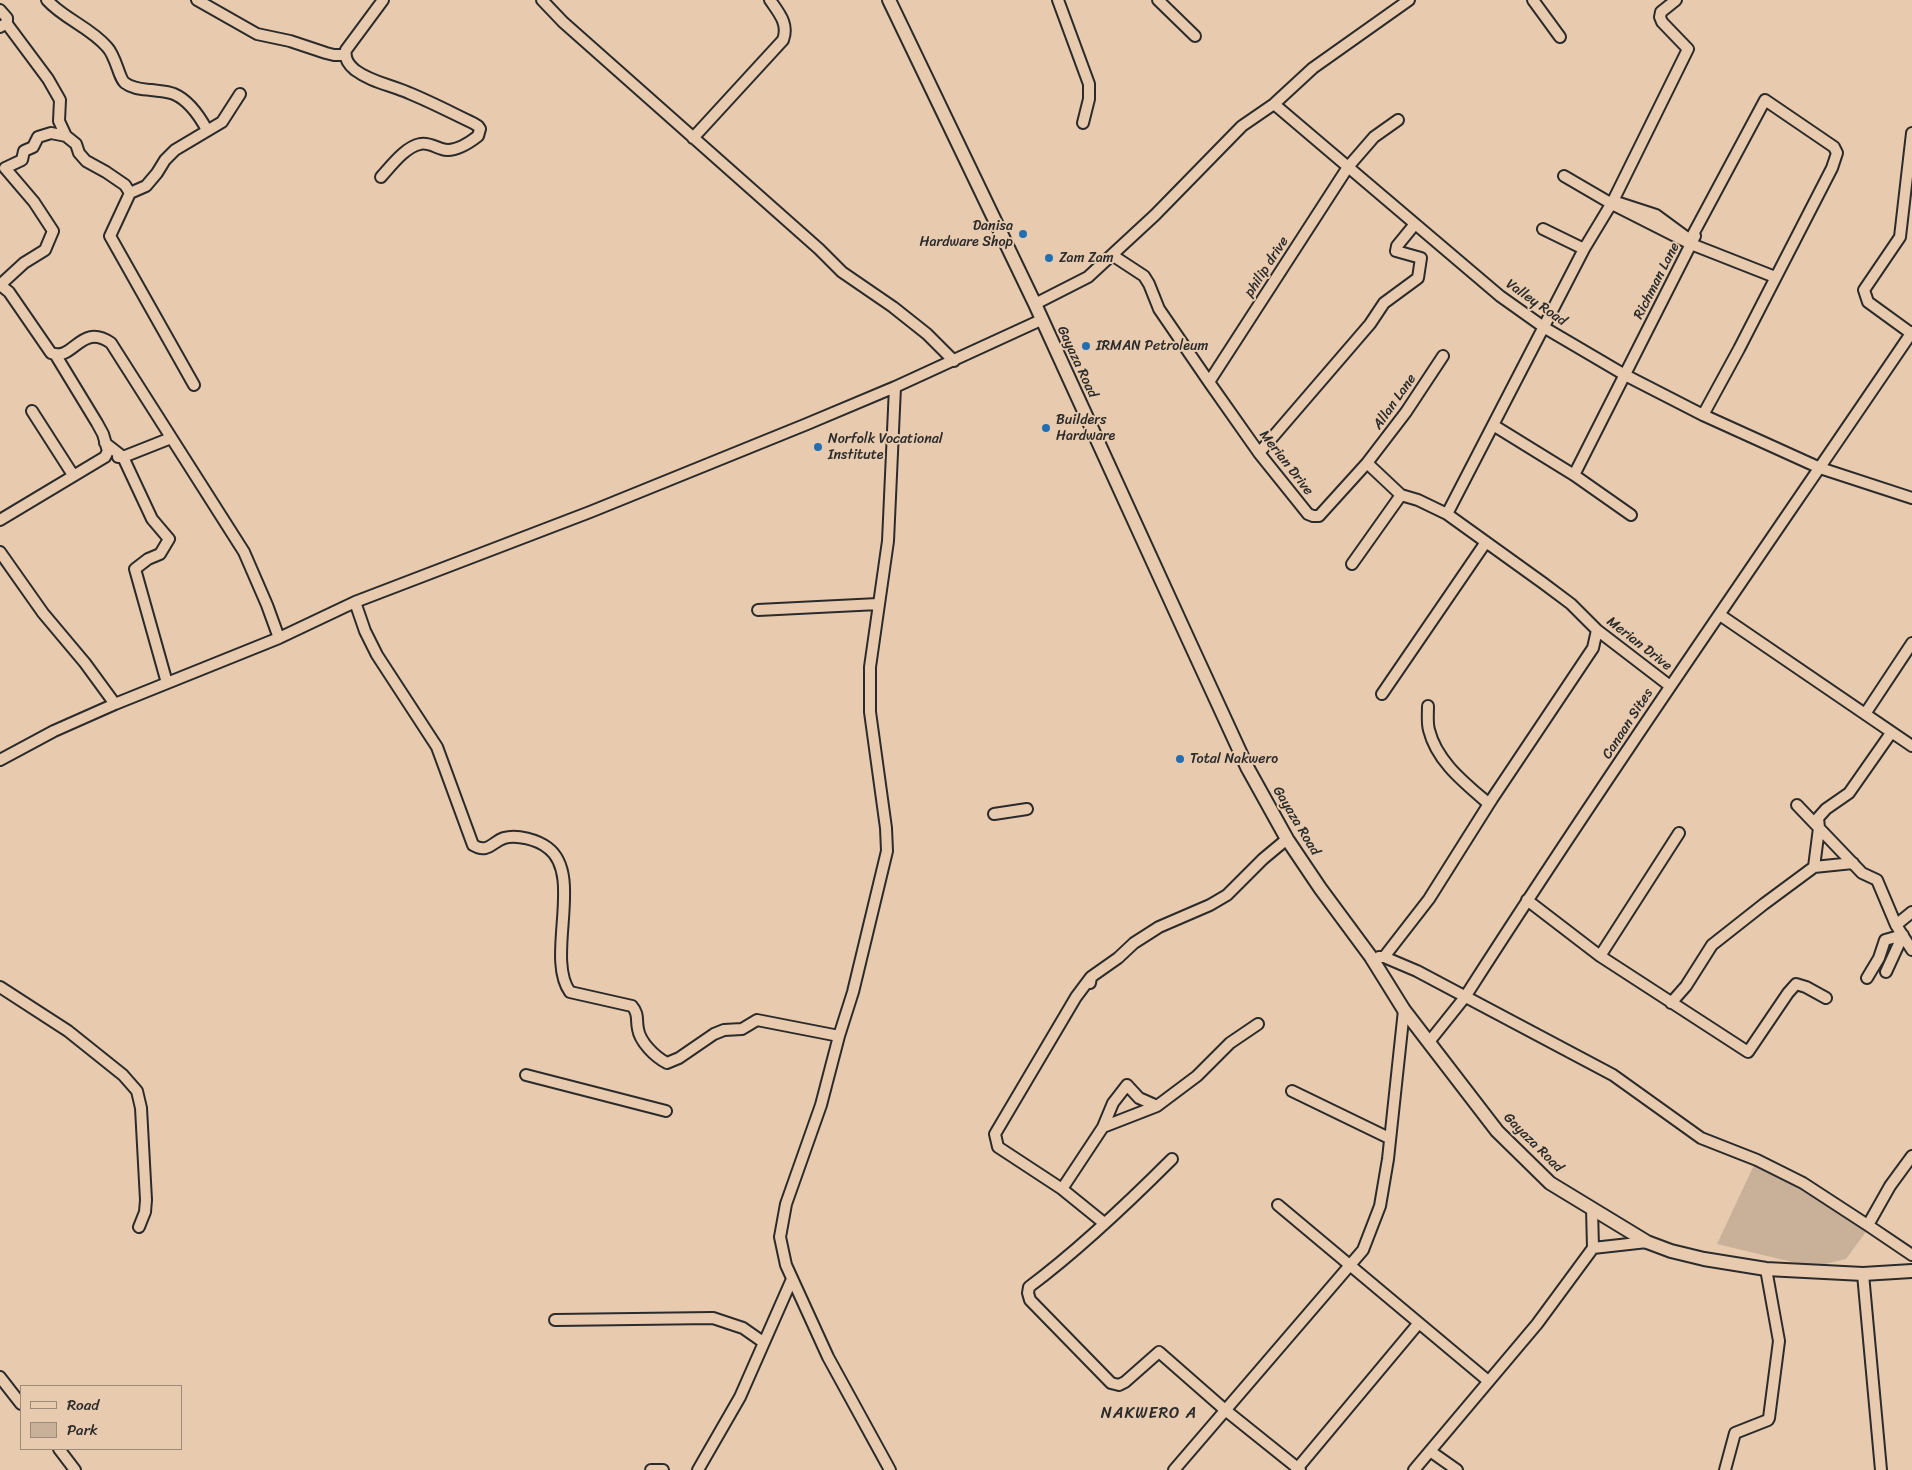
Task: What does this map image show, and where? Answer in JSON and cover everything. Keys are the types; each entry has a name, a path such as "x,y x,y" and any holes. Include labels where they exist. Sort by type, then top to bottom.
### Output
{"main road":[{"name":"Gayaza Road","path":"889,0 1035,304 1247,766 1287,838 1320,888 1370,957 1404,1010 1497,1131 1550,1182 1647,1242 1704,1260 1766,1269 1863,1274 1912,1270"}],"street":[{"path":"47,0 63,15 90,31 108,47 117,61 122,80 126,84 133,88 173,93 185,102 207,130"},
{"path":"197,0 257,34 290,40 326,54 345,55"},
{"path":"345,55 350,44 383,0"},
{"path":"542,0 563,22 819,249 842,272 893,306 927,334 954,361"},
{"path":"693,138 783,40 786,27 783,18 770,0"},
{"path":"1058,0 1089,84 1089,99 1083,123"},
{"path":"1158,0 1195,36"},
{"path":"1035,304 1088,276 1155,215 1236,132 1274,104 1313,68 1409,0"},
{"path":"1533,0 1560,38"},
{"path":"1447,514 1545,328 1584,249 1612,202 1688,49 1662,22 1660,17 1661,12 1676,0"},
{"path":"0,10 7,18 3,26 48,79 60,100 59,121 66,136 76,144 78,154 125,185 130,193"},
{"path":"345,55 354,70 473,123 480,129 478,136 452,150 420,144 412,148 381,176"},
{"path":"194,385 110,236 130,193 146,186 165,160 175,150 222,122 240,94"},
{"path":"1612,202 1656,215 1690,240 1765,100 1834,147 1837,153 1832,168 1703,415"},
{"name":"Richman Lane","path":"1574,475 1765,100"},
{"name":"Valley Road","path":"1274,104 1500,296 1545,328 1625,375 1703,415 1820,468 1912,498"},
{"name":"philip drive","path":"1209,382 1348,167 1374,137 1398,120"},
{"path":"66,136 51,133 38,137 34,148 24,151 22,160 5,168 34,202 53,231 45,250 24,263 0,286 9,292 47,347 55,354 97,423 108,451 105,457"},
{"path":"1912,133 1900,237 1864,290 1868,302 1912,333"},
{"path":"1564,176 1691,244 1775,277"},
{"path":"1259,453 1370,324 1384,303 1418,278 1421,258 1396,251 1397,246 1415,224"},
{"path":"1544,229 1584,249"},
{"name":"Merian Drive","path":"1112,255 1144,276 1159,309 1209,382 1285,488 1308,514 1319,516 1368,463 1401,495 1418,500 1447,514 1571,604 1597,630 1670,686"},
{"path":"1,756 114,704 279,638 355,602 590,512 895,387 1041,320"},
{"name":"Canaan Sites","path":"1429,1042 1465,997 1670,686 1912,333"},
{"path":"55,354 69,350 83,340 93,336 101,337 111,343 244,552 279,638"},
{"name":"Allan Lane","path":"1368,463 1444,356"},
{"path":"890,1470 828,1357 792,1279 781,1250 780,1237 781,1224 798,1166 821,1105 853,992 887,851 886,828 870,702 870,667 888,541 895,387"},
{"path":"32,411 73,475"},
{"path":"1494,425 1574,475 1631,515"},
{"path":"0,520 105,457 123,457 171,438"},
{"path":"106,443 123,457 152,519 169,539 160,554 148,559 135,570 167,683"},
{"path":"1352,564 1401,495"},
{"path":"1382,694 1486,542"},
{"path":"0,552 114,704"},
{"path":"355,602 365,632 377,655 437,747 474,845 478,848 486,848 504,838 524,838 536,841 548,848 558,860 563,878 561,967 564,983 570,992 632,1006 636,1012 640,1036 652,1052 667,1063 679,1058 714,1034 724,1030 742,1030 757,1020 839,1036"},
{"path":"758,610 878,604"},
{"path":"1720,615 1912,746"},
{"path":"1384,957 1429,899 1489,804 1593,648 1597,630"},
{"path":"1865,714 1912,643"},
{"path":"1428,706 1429,730 1442,759 1489,804"},
{"path":"1814,868 1819,828 1818,818 1826,809 1849,793 1891,733"},
{"path":"1797,804 1864,874 1878,881 1896,925 1912,950"},
{"path":"994,814 1027,809"},
{"path":"1600,956 1678,833"},
{"path":"1104,1223 1062,1190 998,1148 995,1134 1076,997 1090,980 1134,943 1159,927 1210,905 1227,895 1287,838"},
{"path":"1671,1003 1686,986 1712,945 1814,868 1853,863"},
{"path":"1528,900 1600,956 1748,1052 1796,984 1806,987 1826,998"},
{"path":"1896,925 1912,912"},
{"path":"1886,972 1902,935"},
{"path":"1867,978 1879,958 1885,940 1902,935"},
{"path":"1370,957 1384,957 1417,971 1613,1075 1701,1138 1757,1160 1803,1183 1912,1255"},
{"path":"0,987 68,1031 123,1075 137,1091 141,1108 146,1200 145,1212 139,1226"},
{"path":"1174,1470 1363,1250 1380,1206 1404,1010"},
{"path":"1103,1127 1157,1106 1196,1076 1230,1043 1258,1024"},
{"path":"526,1076 666,1111"},
{"path":"1062,1190 1103,1127 1113,1103 1127,1085 1139,1098 1157,1106"},
{"path":"1292,1091 1389,1138"},
{"path":"1868,1225 1890,1186 1912,1156"},
{"path":"1172,1159 1131,1201 1050,1272 1029,1287 1030,1300 1111,1383 1119,1385 1125,1382 1159,1352 1224,1410 1298,1469 1418,1324"},
{"path":"1278,1205 1487,1380"},
{"path":"1414,1470 1487,1380 1536,1324 1593,1248 1592,1208"},
{"path":"1593,1248 1647,1242"},
{"path":"1725,1470 1735,1433 1769,1418 1779,1341 1766,1269"},
{"path":"1863,1274 1882,1470"},
{"path":"698,1470 740,1397 792,1279"},
{"path":"555,1320 713,1318 743,1328 763,1342"},
{"path":"0,1377 20,1403"},
{"path":"60,1450 75,1470"},
{"path":"1430,1451 1457,1470"},
{"path":"651,1470 663,1470"}],"green space":[{"path":"1755,1163 1868,1229 1846,1259 1813,1267 1717,1244"}],"place":[{"name":"Danisa Hardware Shop","path":"1023,234"},
{"name":"Zam Zam","path":"1049,258"},
{"name":"IRMAN Petroleum","path":"1086,346"},
{"name":"Builders Hardware","path":"1046,428"},
{"name":"Norfolk Vocational Institute","path":"818,447"},
{"name":"Total Nakwero","path":"1180,759"}],"district":[{"name":"NAKWERO A","path":"1149,1414"}]}
